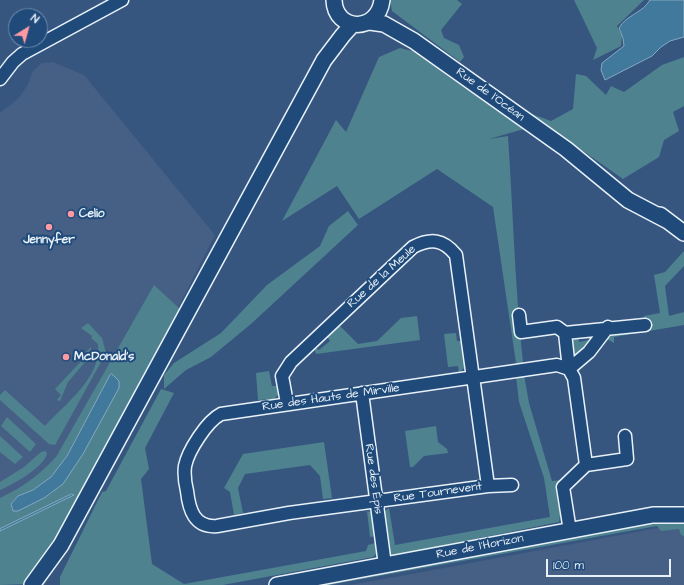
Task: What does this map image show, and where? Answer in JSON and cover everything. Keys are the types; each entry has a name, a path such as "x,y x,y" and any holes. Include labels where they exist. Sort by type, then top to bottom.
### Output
{"main road":[{"path":"334,0 335,9 339,15 345,21 353,24 370,22 375,18 382,4"},
{"name":"Rue de l'Océan","path":"382,4 414,41"},
{"path":"324,60 339,15"},
{"name":"Rue de l'Océan","path":"370,22 384,24 414,41 566,149 628,200 668,221 684,233"},
{"path":"32,585 61,545 324,60 353,24"},
{"name":"Rue de l'Horizon","path":"277,585 653,515 684,515"},
{"path":"46,585 61,545"}],"street":[{"path":"0,80 13,62 22,54 122,0"},
{"name":"Rue de la Meule","path":"286,403 282,376 291,362 413,247 431,240 440,241 450,247 456,255 473,378"},
{"path":"520,315 521,332 557,327 566,333 608,327 645,325"},
{"path":"569,369 589,352 608,327"},
{"path":"566,333 569,369 574,378 586,465"},
{"name":"Rue des Hauts de Mirville","path":"376,502 289,513 208,527 195,518 189,507 184,474 185,465 208,424 221,414 286,403 473,378 557,365 569,369"},
{"name":"Rue Tournevent","path":"376,502 488,486 473,378"},
{"name":"Rue des Épis","path":"362,393 385,565"},
{"path":"570,531 563,487 586,465 627,459 624,436"},
{"path":"488,486 512,485"}],"shaded area":[{"path":"650,0 684,0 684,37 670,41 652,56 605,80 601,70 602,63 624,46 619,28 626,20 643,8"},
{"path":"53,62 84,75 215,235 105,451 0,581 0,113 19,98 28,84 33,71 42,63"},
{"path":"112,374 119,381 119,388 83,454 63,484 44,498 18,511 13,511 11,504 18,496 33,490 51,477 67,456 110,375"},
{"path":"72,494 74,495 0,531 0,529"},
{"path":"684,523 684,585 350,585 412,574"}],"green space":[{"path":"390,0 457,0 462,4 441,30 444,38 459,45 464,57 460,62 392,11"},
{"path":"574,0 644,0 617,26 622,36 621,46 593,60 597,48"},
{"path":"400,48 416,52 446,75 524,129 489,139 508,136 516,278 523,363 516,363 493,207 437,169 359,219 337,186 282,221 336,120 346,132 379,57"},
{"path":"684,57 684,106 673,112 679,131 664,140 659,157 623,179 529,113 551,121 573,109 576,74 586,76 606,95 611,86 624,92 662,65"},
{"path":"348,211 358,225 251,324 211,357 186,370 164,389 164,375 174,363 221,333 267,285 320,246 329,226"},
{"path":"684,251 684,266 665,286 669,316 684,312 684,325 614,337 614,343 607,339 607,336 622,329 647,328 644,316 660,313 654,275 665,272"},
{"path":"154,285 180,309 60,533 29,584 0,585 0,498 16,490 30,480 56,457","holes":["112,374 83,454 52,493 18,511 11,508 12,502 18,496 33,490 51,477 67,456 110,375"]},
{"path":"417,316 420,340 316,354 314,347 319,350 330,341 326,335 338,324 358,344 377,341 401,318"},
{"path":"88,323 102,338 106,353 55,445 49,444 0,400 0,395 5,390 45,426 72,399 88,379 94,368 98,356 98,344 91,338 92,336 81,328"},
{"path":"456,333 457,341 463,341 467,365 459,373 458,366 448,367 444,334"},
{"path":"588,334 593,334 594,338 576,358 572,357 571,336 578,335 579,342 589,340"},
{"path":"91,347 92,354 68,382 60,401 57,400 61,395 55,389 88,354 86,352"},
{"path":"269,371 272,386 279,386 280,393 274,399 258,400 256,373"},
{"path":"524,375 529,403 552,481 562,480 556,489 560,515 559,522 391,556 385,511 389,508 395,545 550,517 544,478 519,402 516,376"},
{"path":"161,389 174,393 145,448 149,469 141,479 152,564 184,584 366,551 368,545 375,543 377,546 376,554 373,557 223,585 60,585 60,577 102,492 106,491"},
{"path":"7,417 36,444 30,452 1,426"},
{"path":"436,426 438,442 447,449 448,453 424,456 413,467 410,467 405,431"},
{"path":"0,436 23,457 15,464 0,452"},
{"path":"324,442 332,498 323,499 320,476 310,465 245,474 238,488 243,513 234,515 230,492 224,488 243,454"},
{"path":"45,451 47,453 45,458 34,470 20,480 0,490 0,482 24,467 41,452"},
{"path":"367,511 371,512 375,536 370,537"},
{"path":"662,519 684,520 684,536 681,535 679,529 661,531 657,526 329,585 297,585"}],"place":[{"name":"Celio","path":"71,214"},
{"name":"Jennyfer","path":"49,227"},
{"name":"McDonald's","path":"66,357"}]}
